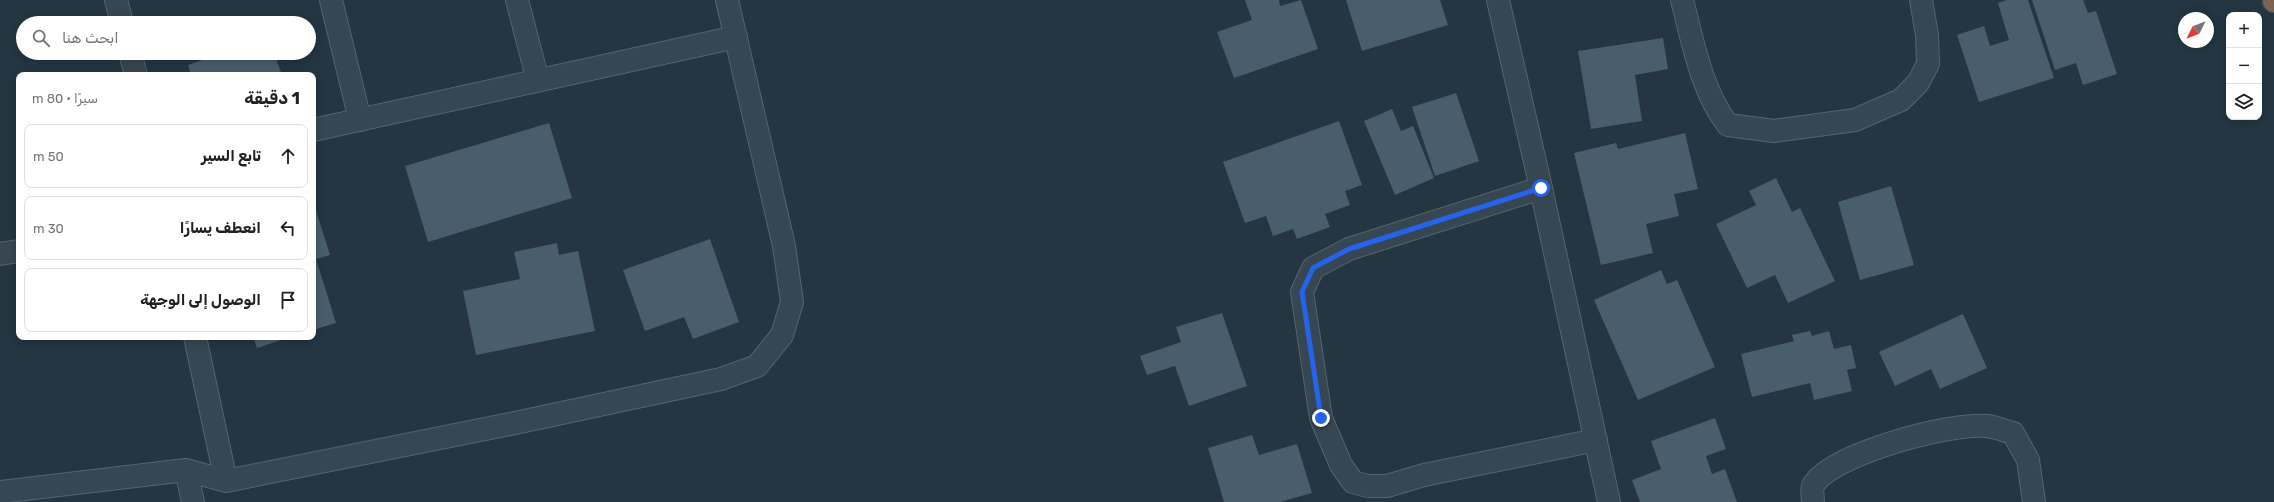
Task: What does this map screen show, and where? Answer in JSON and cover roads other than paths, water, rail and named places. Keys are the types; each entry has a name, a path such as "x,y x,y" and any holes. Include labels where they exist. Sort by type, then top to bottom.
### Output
{"street":[{"path":"116,0 120,16"},
{"path":"331,0 360,120"},
{"path":"517,0 538,81"},
{"path":"0,492 186,470 226,481 721,379 756,366 782,335 792,302 784,246 727,0"},
{"path":"1498,0 1541,188 1609,502"},
{"path":"1682,0 1698,57 1716,109 1728,125 1774,132 1855,120 1901,100 1918,83 1928,64 1927,35 1921,0"},
{"path":"316,129 736,37"},
{"path":"132,60 135,72"},
{"path":"1541,188 1349,249 1313,268 1302,292 1321,418 1341,465 1353,482 1368,486 1387,486 1424,475 1596,440"},
{"path":"0,254 16,251"},
{"path":"196,340 226,481"},
{"path":"1812,502 1813,485 1824,472 1867,451 1952,428 1987,426 2014,433 2028,460 2034,502"},
{"path":"186,470 193,502"}]}
